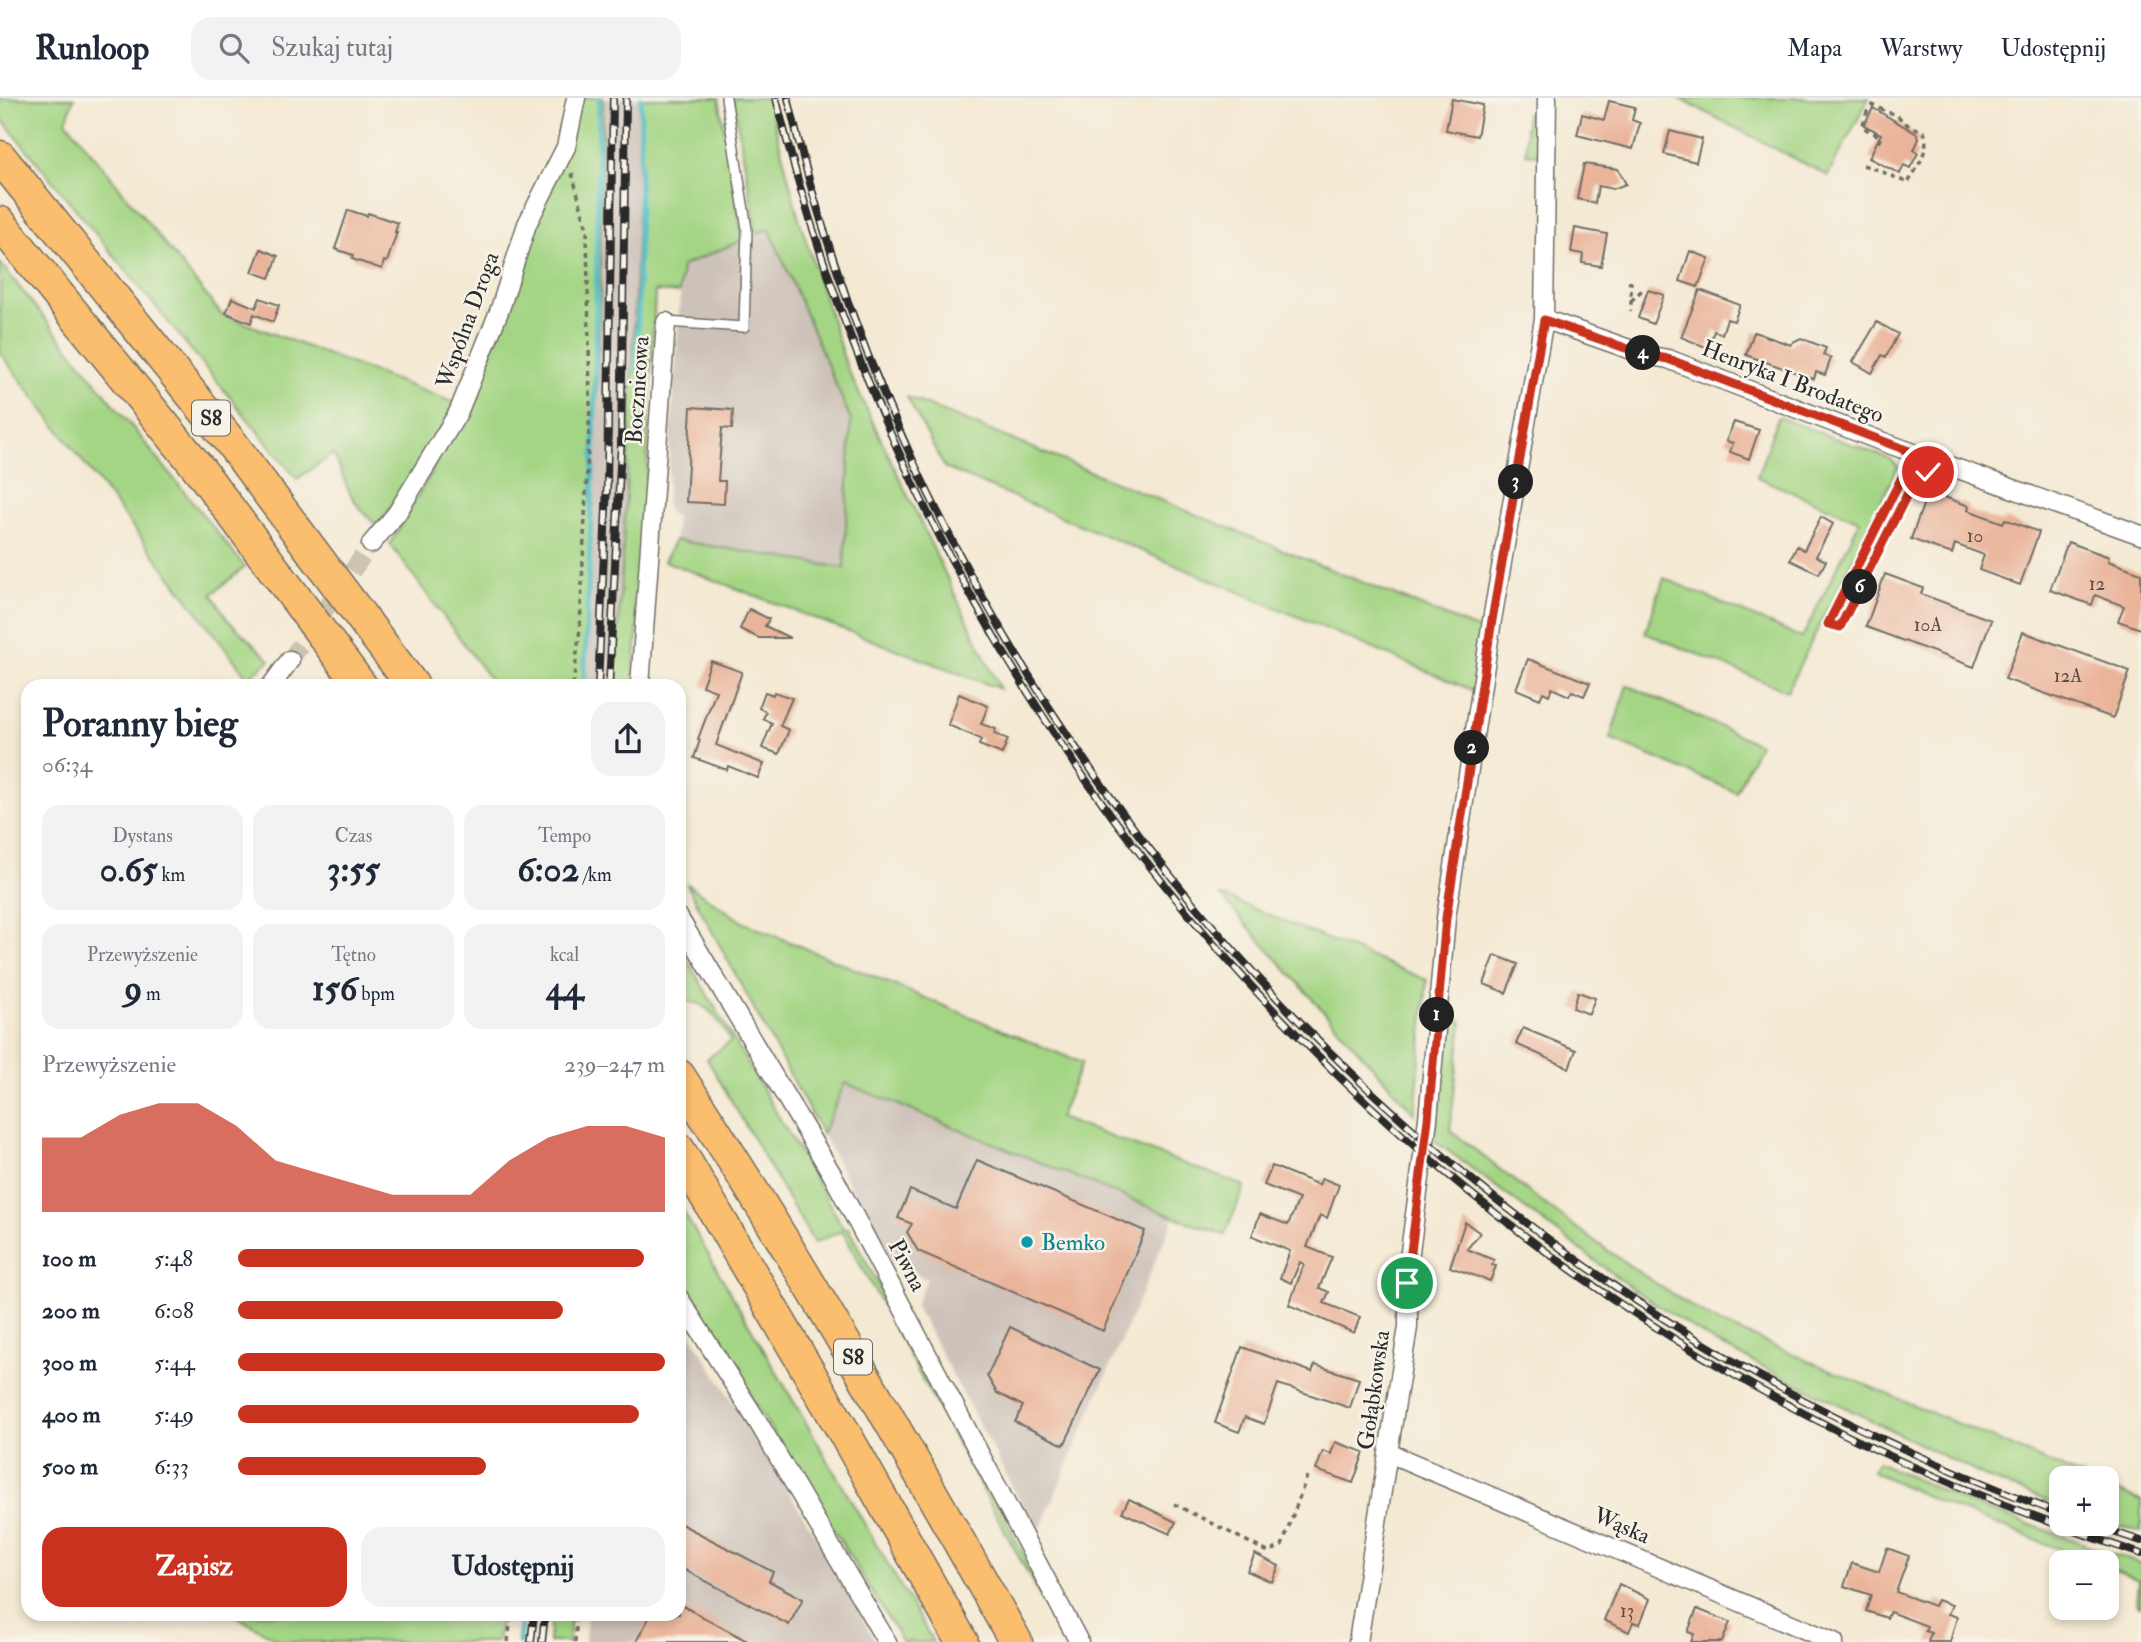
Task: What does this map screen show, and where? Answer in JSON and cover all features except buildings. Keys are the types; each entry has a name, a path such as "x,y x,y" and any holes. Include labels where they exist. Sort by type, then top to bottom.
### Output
{"highway":[{"name":"S8","path":"0,156 232,444 408,679"},
{"name":"S8","path":"0,223 200,470 356,679"},
{"name":"S8","path":"686,1086 753,1190 839,1333 1016,1642"},
{"name":"S8","path":"686,1162 845,1434 962,1642"}],"street":[{"name":"Wspólna Droga","path":"371,544 397,513 458,413 500,309 527,224 566,148 576,98"},
{"name":"Gołąbkowska","path":"1357,1642 1408,1327 1408,1266 1428,1119 1446,918 1492,620 1544,320 1547,98"},
{"name":"Henryka I Brodatego","path":"1544,320 1646,355 1668,359 1914,453 2141,535"},
{"name":"Bocznicowa","path":"640,679 666,322"},
{"path":"276,679 290,660"},
{"name":"Piwna","path":"686,930 832,1174 1079,1642"},
{"path":"686,1309 758,1422 887,1642"},
{"name":"Wąska","path":"1389,1453 1835,1642"}],"lane":[{"name":"Bocznicowa","path":"666,322 744,327 747,229 726,98"},
{"path":"1828,624 1914,453"}],"path":[{"path":"1863,165 1908,183 1925,149 1927,139 1924,132 1908,125 1895,114 1873,105 1867,112 1862,127 1881,137 1879,141 1883,143"},
{"path":"566,148 587,229 589,391 580,628 574,679"},
{"path":"1628,282 1631,283 1631,312"},
{"path":"1631,300 1644,288"},
{"path":"1174,1504 1268,1552 1282,1546 1308,1473"},
{"path":"508,1642 510,1621"},
{"path":"575,1642 576,1621"}],"shaded area":[{"path":"603,98 642,98 631,406 615,679 585,679 600,314"},
{"path":"769,228 851,420 844,569 675,540 676,516 671,515 666,508 682,266"},
{"path":"844,1083 1174,1217 1038,1534 915,1305 927,1279 891,1261 822,1134"},
{"path":"686,1326 817,1538 876,1642 585,1642 586,1621 686,1621"}],"green space":[{"path":"0,98 74,98 66,121 221,314 455,403 414,476 377,526 351,496 333,454 297,479 0,117"},
{"path":"582,98 603,98 600,314 585,679 490,679 390,544 430,475 507,315 530,232"},
{"path":"642,98 719,98 743,240 682,266 679,293 655,291 643,559 634,679 615,679 631,406"},
{"path":"733,98 768,98 798,215 847,368 1000,689 664,561 675,540 844,568 851,420 769,228 757,233"},
{"path":"1678,98 1869,98 1828,176"},
{"path":"1526,113 1534,114 1539,120 1539,155 1526,153"},
{"path":"0,263 245,567 212,594 228,620 270,660 248,678 0,353"},
{"path":"907,397 1482,631 1474,691 945,468"},
{"path":"1778,417 1891,459 1898,467 1787,691 1645,633 1664,578 1802,638 1860,521 1757,477"},
{"path":"1627,685 1759,744 1736,792 1610,739"},
{"path":"686,883 744,923 1082,1063 1059,1118 1245,1186 1225,1235 1174,1217 845,1083 822,1134"},
{"path":"1220,895 1427,980 1415,1114"},
{"path":"686,958 844,1229 848,1228 1071,1642 1065,1642 842,1231 814,1243 707,1059 731,1041 711,1012 686,1001"},
{"path":"1448,1017 1462,1022 1450,1130 1580,1231 1717,1322 2057,1466 2049,1466 2049,1501 1992,1480 1717,1344 1633,1289 1435,1141"},
{"path":"686,1216 933,1642 903,1642 688,1296"},
{"path":"1877,1462 1969,1503 2049,1531 2049,1536 2062,1536 2102,1550 2062,1550 1939,1502 1872,1471"},
{"path":"2119,1492 2141,1501 2141,1532 2119,1526"},
{"path":"2119,1556 2141,1564 2141,1606 2137,1605 2139,1580 2119,1572"},
{"path":"244,1621 500,1621 497,1642 282,1642"},
{"path":"550,1621 570,1621 569,1642 549,1642"}],"waterway":[{"path":"584,679 594,449 599,98"},
{"path":"641,98 637,372 648,379 648,386"},
{"path":"519,1642 521,1621"}],"tunnel":[{"path":"290,660 371,544"}],"railway":[{"path":"598,679 607,486 613,98"},
{"path":"609,679 621,445 626,98"},
{"path":"776,98 841,310 927,512 1035,703 1162,881 1307,1045 1469,1192 1647,1322 1840,1432 1913,1467 1988,1498 2141,1554"},
{"path":"788,98 842,285 915,465 1005,637 1112,799 1234,951 1369,1090 1518,1216 1677,1327 1769,1382 1864,1431 1962,1475 2049,1509"},
{"path":"2119,1534 2141,1541"},
{"path":"531,1642 533,1621"},
{"path":"542,1642 544,1621"}],"place":[{"name":"Bemko","path":"1027,1242"}],"route":[{"path":"1407,1283 1428,1119 1446,918 1492,620 1544,320 1646,355 1668,359 1914,453 1828,624 1840,627 1916,477 1928,472"}]}
